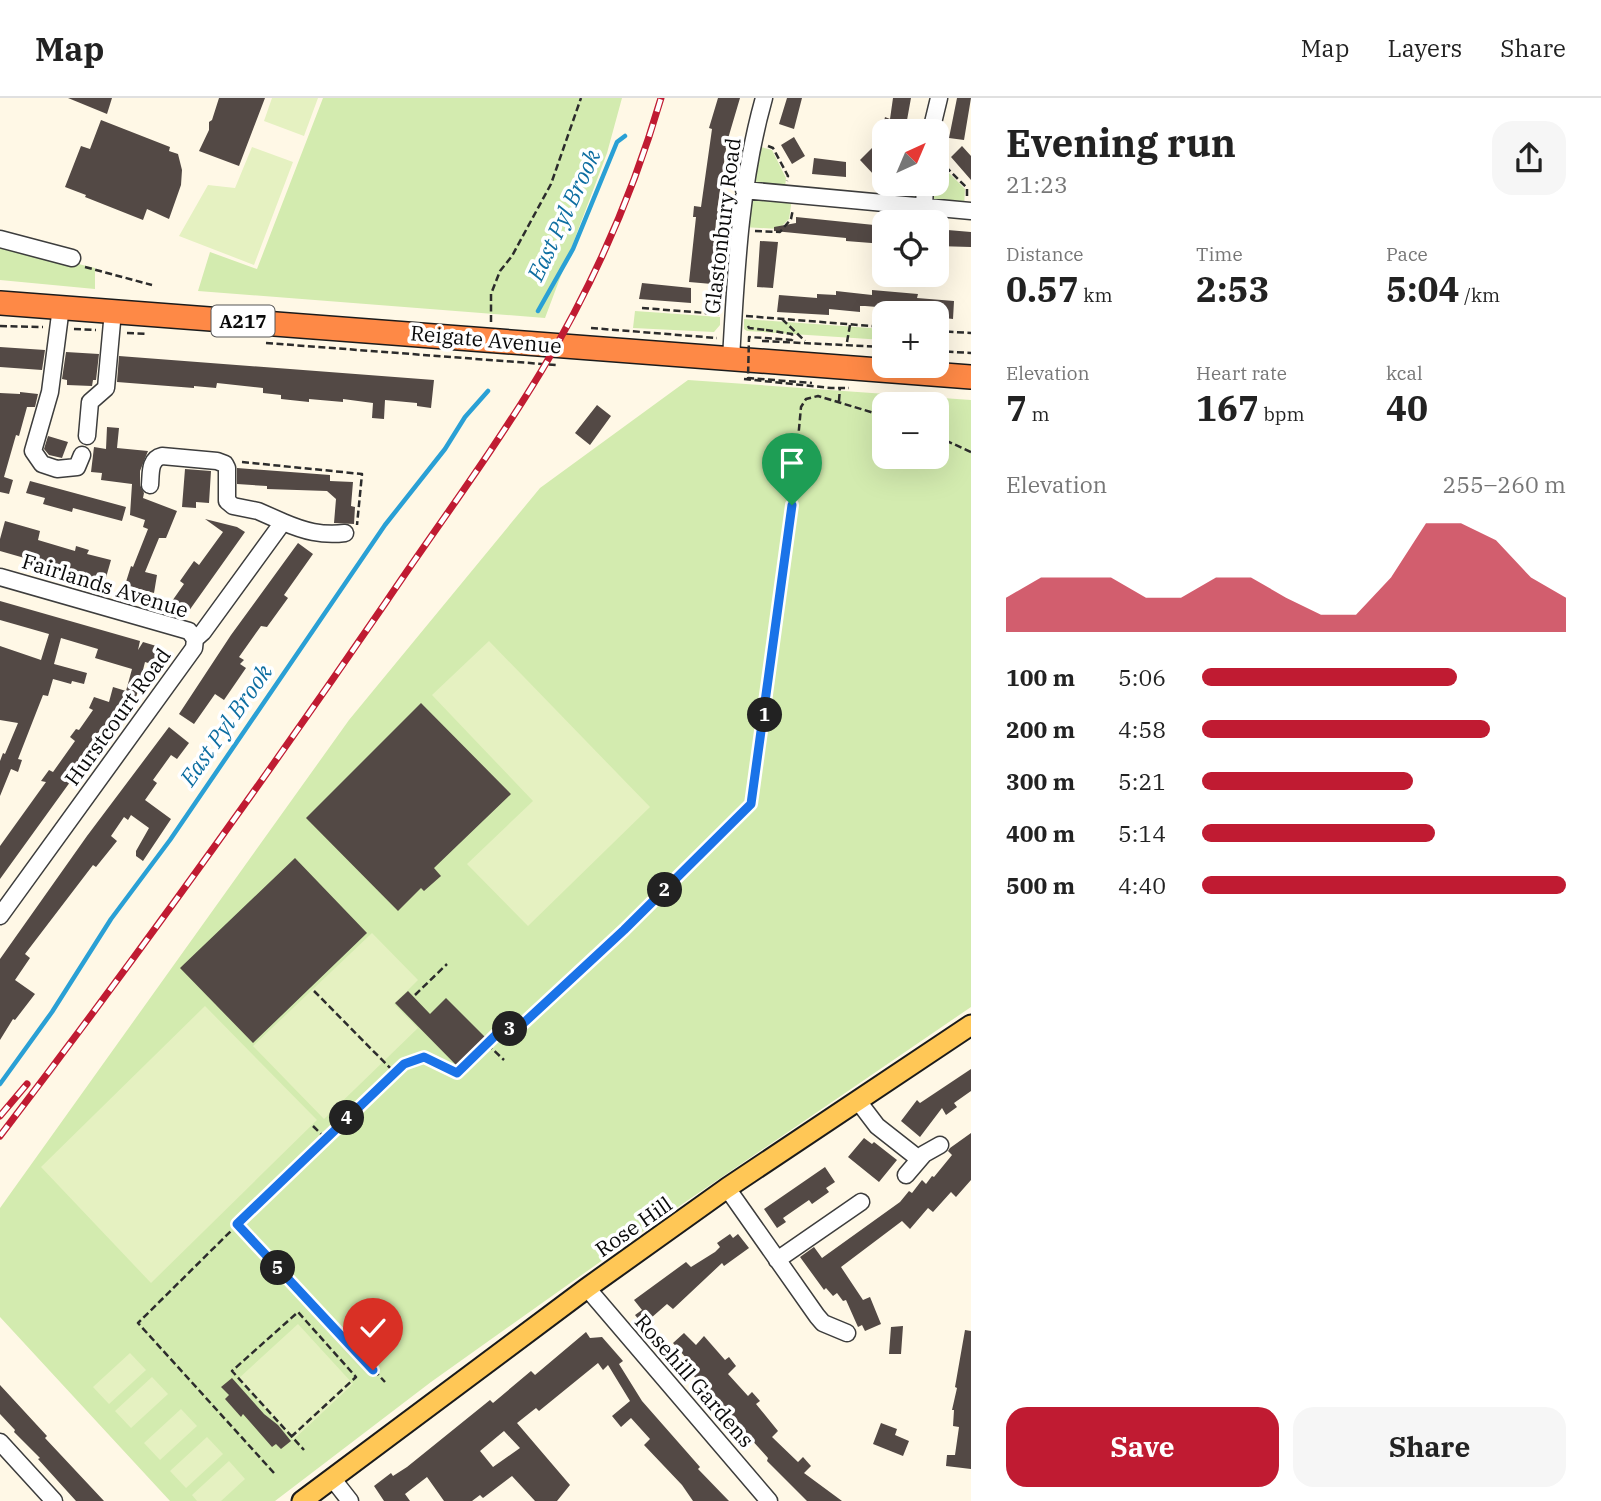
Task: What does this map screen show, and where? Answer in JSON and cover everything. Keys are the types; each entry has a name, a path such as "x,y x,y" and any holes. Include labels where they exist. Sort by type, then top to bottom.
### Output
{"highway":[{"name":"Reigate Avenue","path":"0,303 971,377"}],"main road":[{"name":"Rose Hill","path":"302,1501 403,1427 437,1398 727,1188 971,1025"}],"street":[{"name":"Glastonbury Road","path":"731,359 744,190 751,142 764,98"},
{"path":"935,119 939,98"},
{"path":"744,190 969,211"},
{"path":"924,196 924,208"},
{"path":"0,239 72,258"},
{"path":"61,307 50,392 33,451 41,464 57,469 77,467 82,455"},
{"path":"87,436 90,402 106,388 113,312"},
{"path":"150,485 153,460 162,456 217,461 225,464 228,472 227,501 233,506 258,511 306,532 331,535 345,533"},
{"name":"Hurstcourt Road","path":"0,916 194,648 195,639 203,632 283,522"},
{"name":"Fairlands Avenue","path":"0,577 189,631 195,639"},
{"path":"858,1101 877,1126 919,1159"},
{"path":"906,1175 919,1159 940,1145"},
{"path":"727,1188 824,1323 847,1333"},
{"path":"778,1260 861,1202"},
{"name":"Rosehill Gardens","path":"587,1288 769,1501"},
{"path":"1,1447 54,1501"},
{"path":"332,1478 350,1501"}],"path":[{"path":"491,322 491,294 500,271 512,256 551,184 581,98"},
{"path":"740,230 780,232 792,219 788,176 773,148 751,142"},
{"path":"949,170 967,188 969,211"},
{"path":"642,308 733,316"},
{"path":"812,383 748,378 749,337 792,340 792,334 749,328 743,316 872,326"},
{"path":"782,319 807,342"},
{"path":"846,344 850,325"},
{"path":"623,330 713,337"},
{"path":"949,332 971,333"},
{"path":"748,341 872,345"},
{"path":"949,352 971,353"},
{"path":"839,401 840,387"},
{"path":"274,1473 138,1324 237,1224 404,1064 424,1057 457,1073 506,1025 514,1032 584,969 751,804 792,505 802,407 806,399 812,396 839,401 872,412"},
{"path":"949,442 971,452"},
{"path":"225,464 236,462 362,474 357,526 345,533"},
{"path":"415,995 447,964"},
{"path":"314,991 394,1073"},
{"path":"487,1044 504,1060"},
{"path":"313,1126 326,1139"},
{"path":"237,1224 384,1382"},
{"path":"291,1437 356,1377 298,1312 232,1371 291,1437 304,1450"}],"green space":[{"path":"272,98 318,98 304,136 264,121"},
{"path":"323,98 622,98 607,153 545,318 198,291 210,252 257,269"},
{"path":"754,145 772,150 786,178 784,197 792,199 789,219 779,229 743,227"},
{"path":"252,147 293,162 254,265 179,236 208,185 235,188"},
{"path":"949,173 965,189 964,208 881,201 882,196 949,196"},
{"path":"0,245 95,268 95,289 0,280"},
{"path":"635,311 720,317 720,325 714,332 633,328"},
{"path":"744,319 872,328 872,339 747,331 744,329"},
{"path":"688,380 872,393 872,469 949,469 949,398 971,400 971,1007 659,1220 431,1382 275,1501 170,1501 0,1317 0,1208 349,720 540,488"},
{"path":"489,641 650,807 528,926 467,864 533,801 432,695"},
{"path":"372,933 418,980 394,1004 418,1028 324,1119 253,1046"},
{"path":"205,1006 317,1120 151,1283 41,1167"},
{"path":"298,1324 353,1384 293,1440 238,1379"},
{"path":"130,1353 146,1370 109,1404 93,1387"},
{"path":"152,1377 168,1394 131,1428 115,1411"},
{"path":"181,1409 197,1426 160,1460 144,1443"},
{"path":"207,1437 223,1454 186,1488 170,1471"},
{"path":"229,1461 245,1479 221,1501 197,1501 192,1495"}],"building":[{"path":"68,98 112,98 107,114"},
{"path":"219,98 265,98 239,166 199,151"},
{"path":"718,98 740,98 727,142 717,211 727,213 725,221 716,220 712,284 689,282 696,217 693,217 694,206 701,207 712,129 709,128"},
{"path":"787,98 802,98 794,129 779,124"},
{"path":"893,98 911,98 907,119 890,119"},
{"path":"957,98 971,98 964,140 949,138"},
{"path":"101,120 170,147 169,151 178,154 182,170 181,185 169,219 147,209 143,220 65,187 81,146 90,149"},
{"path":"794,137 805,156 792,164 781,145"},
{"path":"962,146 971,156 971,180 951,157"},
{"path":"872,148 872,173 860,160"},
{"path":"814,158 846,162 846,177 812,174"},
{"path":"796,217 872,225 872,243 774,231 774,227 796,223"},
{"path":"949,230 971,232 971,247 949,246"},
{"path":"760,241 778,242 773,288 757,287"},
{"path":"642,283 691,288 691,303 639,299"},
{"path":"872,290 918,294 917,298 954,301 953,319 949,319 949,301 872,301 872,307 860,306 860,312 829,309 829,315 777,312 779,295 817,298 817,294 836,295 836,291 872,295"},
{"path":"0,347 45,350 42,370 0,367"},
{"path":"66,352 99,354 96,380 93,380 92,386 67,385 67,380 62,379"},
{"path":"119,356 434,380 431,408 417,406 417,403 385,400 384,419 372,418 373,403 343,399 343,402 309,399 309,402 281,399 281,395 263,393 263,388 217,383 216,388 194,388 117,382"},
{"path":"0,393 38,394 35,407 27,407 19,436 16,435 4,477 13,480 9,494 0,492"},
{"path":"597,405 611,416 590,445 575,433"},
{"path":"107,427 119,428 117,448 148,451 140,471 143,498 177,511 166,538 159,538 145,572 157,575 154,593 125,585 148,529 143,527 145,520 130,515 132,484 101,480 102,473 91,472 94,447 106,449"},
{"path":"48,436 68,442 62,458 49,455 44,449"},
{"path":"237,468 330,475 330,481 353,482 351,506 355,507 354,524 334,523 336,499 327,491 267,489 267,486 237,484"},
{"path":"185,469 211,471 209,503 196,502 196,508 182,507"},
{"path":"30,481 126,507 122,521 73,508 72,512 43,504 45,498 26,493"},
{"path":"205,519 237,527 245,532 186,615 170,604 184,584 180,581 194,561 199,565 223,532"},
{"path":"5,521 40,531 38,540 75,551 76,546 89,550 87,554 111,560 105,581 0,551"},
{"path":"298,543 313,554 284,595 288,598 267,627 261,626 239,657 244,660 240,664 246,668 224,700 215,694 194,724 179,714 231,635"},
{"path":"0,601 140,641 138,650 143,642 163,648 158,666 145,662 136,698 130,699 0,879 0,846 46,782 41,781 49,770 53,772 75,741 70,737 76,729 79,730 93,710 89,708 94,697 109,702 113,687 126,691 132,669 95,658 98,649 61,638 54,664 87,673 84,684 53,679 48,696 43,695 18,759 22,760 18,772 11,769 0,796 0,761 18,723 0,720 0,646 41,660 49,634 0,620"},
{"path":"421,703 511,794 434,868 441,876 424,891 421,888 398,911 306,818"},
{"path":"169,727 189,743 177,759 171,755 153,780 157,783 145,800 171,819 143,861 136,856 136,851 149,828 131,815 128,820 124,817 111,836 117,841 96,867 93,865 25,954 30,958 15,980 35,994 15,1020 13,1019 0,1040 0,959 87,836"},
{"path":"295,858 367,933 253,1043 180,968"},
{"path":"408,991 430,1014 446,998 486,1038 458,1067 395,1003"},
{"path":"971,1069 971,1091 954,1103 957,1107 946,1115 942,1108 920,1137 901,1121 917,1100 920,1103"},
{"path":"971,1133 971,1180 956,1197 951,1192 933,1212 928,1208 910,1229 902,1221 841,1267 863,1300 870,1297 881,1324 865,1331 862,1325 858,1327 846,1300 843,1301 837,1293 833,1296 826,1288 824,1290 800,1257 814,1247 822,1258 900,1202 909,1191 912,1193 922,1180 926,1184 952,1155 948,1151 950,1148"},
{"path":"864,1138 872,1144 874,1142 897,1160 879,1182 848,1157"},
{"path":"825,1167 835,1182 826,1188 829,1192 812,1204 809,1200 783,1218 786,1222 777,1228 764,1209"},
{"path":"730,1234 733,1238 738,1234 749,1248 724,1266 722,1263 673,1309 667,1304 643,1325 635,1315 642,1310 634,1300 686,1262 691,1267 715,1252 720,1247 717,1243"},
{"path":"903,1326 901,1354 889,1354 891,1327"},
{"path":"965,1330 971,1331 971,1469 946,1466 947,1455 955,1455 959,1427 953,1426 952,1410"},
{"path":"586,1332 590,1338 602,1337 623,1361 619,1364 642,1401 700,1467 698,1469 729,1501 693,1501 682,1485 644,1445 650,1439 631,1418 621,1427 612,1416 630,1401 608,1365 603,1370 598,1363 539,1411 536,1408 517,1423 570,1485 557,1501 535,1501 512,1476 483,1498 480,1495 472,1501 444,1501 427,1477 405,1494 410,1501 384,1501 374,1486 391,1473 393,1476 407,1467 490,1400 493,1403 531,1371 535,1375","holes":["504,1431 520,1448 493,1467 480,1451"]},
{"path":"684,1333 696,1345 704,1336 725,1360 729,1357 736,1366 728,1374 748,1396 752,1392 760,1401 756,1404 778,1431 772,1437 798,1462 803,1457 811,1466 804,1473 842,1501 807,1501 767,1461 768,1458 682,1363 687,1359 673,1343"},
{"path":"232,1378 291,1441 281,1449 276,1444 272,1447 243,1414 241,1417 225,1399 229,1395 221,1387"},
{"path":"0,1385 104,1501 76,1501 38,1459 40,1458 0,1414"},
{"path":"881,1423 897,1429 895,1435 909,1441 903,1456 873,1444"}],"waterway":[{"name":"East Pyl Brook","path":"538,311 573,249 617,142 625,136"},
{"name":"East Pyl Brook","path":"0,1084 52,1012 111,919 170,840 385,525 445,449 465,417 488,391"}],"railway":[{"path":"0,1136 244,805 524,400 561,338 595,272 638,169 661,98"},
{"path":"0,1116 27,1084"}],"route":[{"path":"373,1370 237,1224 404,1064 424,1057 457,1073 506,1025 514,1032 584,969 751,804 755,791 792,505"}]}
